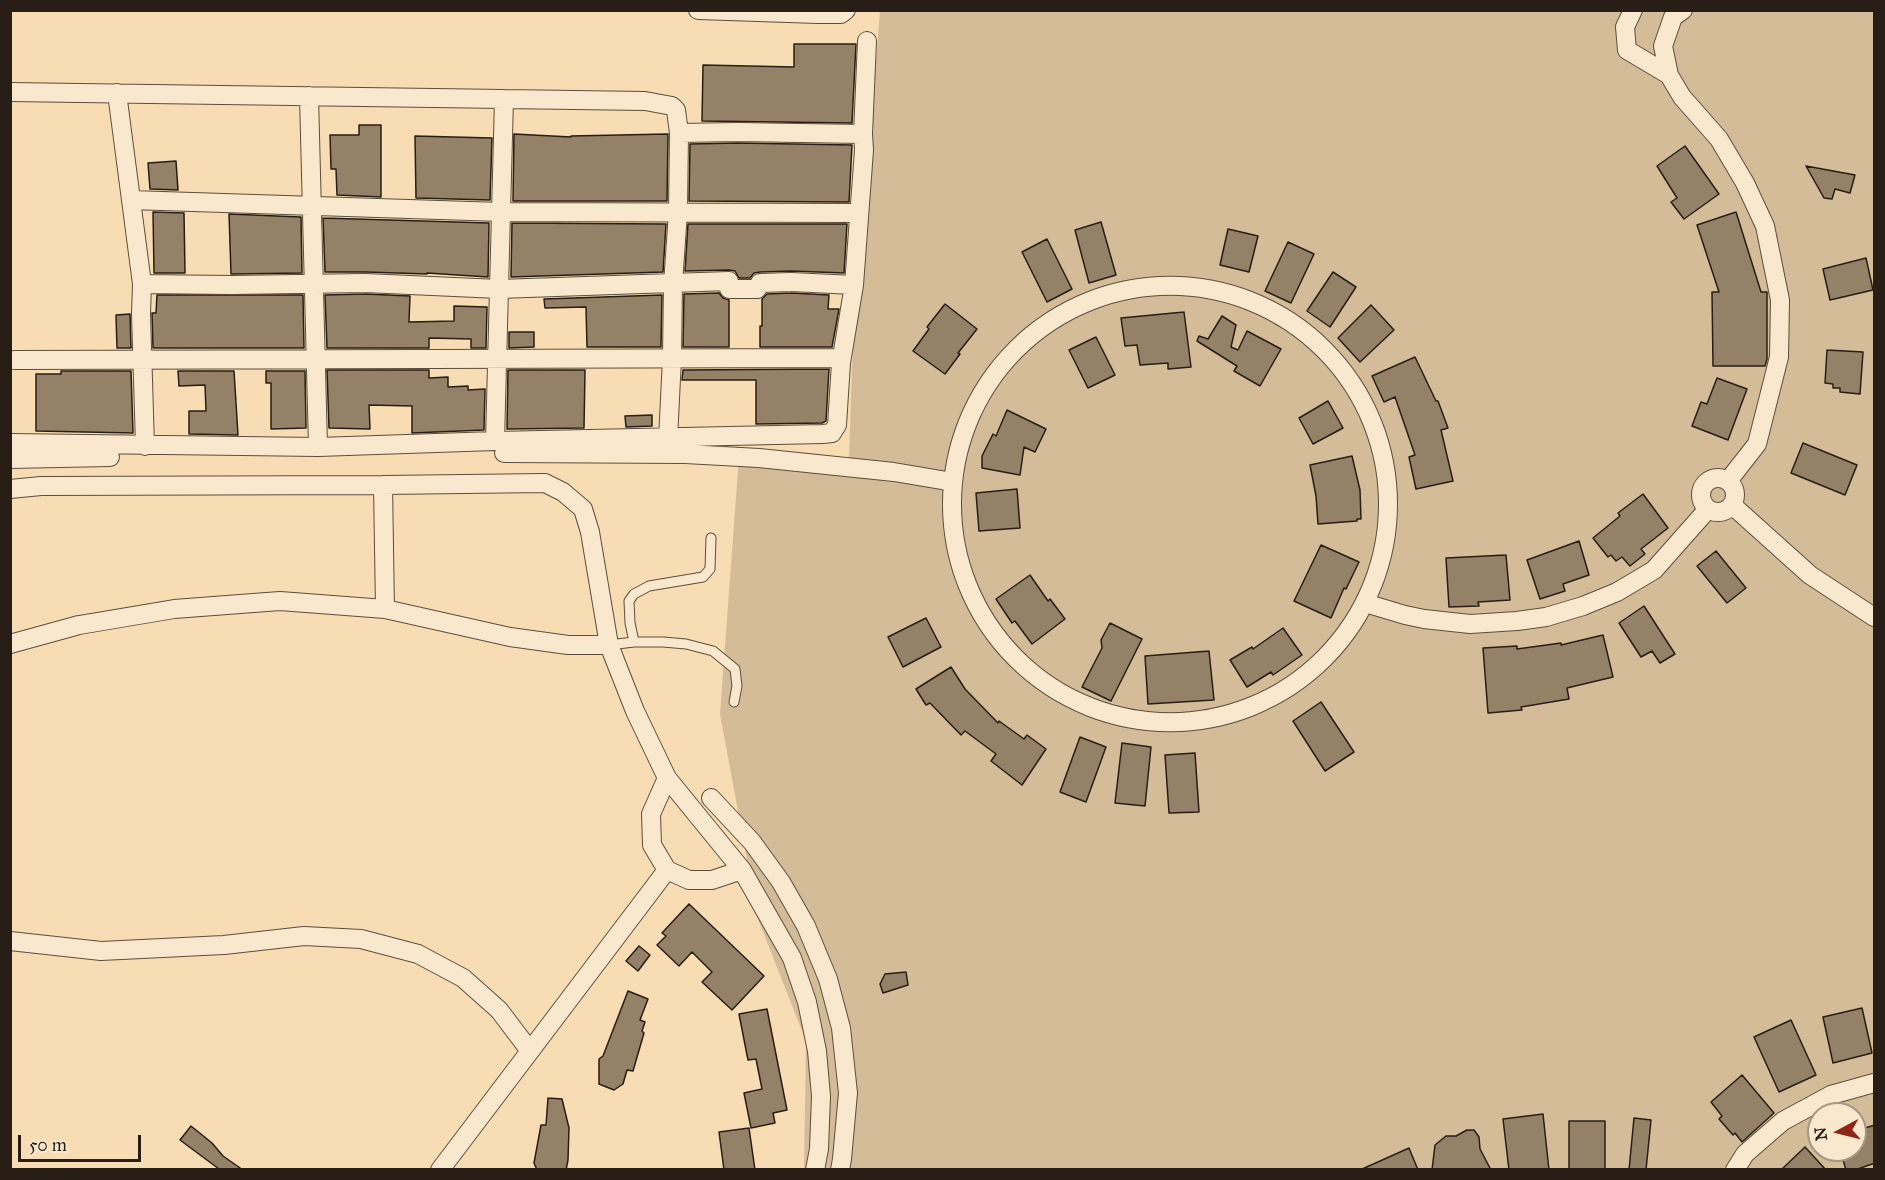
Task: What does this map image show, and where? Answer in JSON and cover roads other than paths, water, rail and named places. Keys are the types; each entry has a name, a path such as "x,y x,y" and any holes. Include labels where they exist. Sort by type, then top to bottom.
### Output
{"street":[{"path":"698,10 841,14 846,10"},
{"path":"1633,10 1625,27 1627,50 1669,75"},
{"path":"1683,10 1672,18 1663,46 1669,75 1682,97 1719,139 1745,183 1765,226 1780,300 1779,357 1757,444 1728,481"},
{"path":"10,443 318,447 832,433 837,425 842,358 854,285 867,41"},
{"path":"10,92 645,101 672,106 676,110 679,133 678,212 673,284 668,439"},
{"path":"117,93 142,284 145,446"},
{"path":"309,96 318,447"},
{"path":"495,441 504,99"},
{"path":"679,133 863,134"},
{"path":"131,200 501,212 859,213"},
{"path":"142,284 415,284 499,289 729,281 729,289 757,289 760,283 791,282 854,285"},
{"path":"1182,285 1215,289 1247,299 1277,313 1305,332 1329,354 1343,371 1367,409 1381,451 1386,473 1388,506 1385,540 1377,572 1365,603 1348,631 1322,661 1304,677 1263,702 1217,718 1193,722 1145,722 1113,715 1075,701 1035,675 1016,659 986,621 965,578 958,555 953,523 953,482 962,439 985,388 1005,361 1028,337 1055,318 1084,302 1116,292 1149,286 1182,285"},
{"path":"14,360 842,358"},
{"path":"10,459 157,455 685,454 837,465 953,482"},
{"path":"1715,478 1728,481 1735,492 1732,505 1721,512 1708,510 1701,498 1703,485 1715,478"},
{"path":"10,489 41,486 544,483 563,492 583,508 590,532 609,645 635,711 668,778 742,870 792,958 807,1002 817,1051 821,1096 819,1149 815,1170"},
{"path":"383,485 385,609"},
{"path":"1732,505 1810,575 1875,618"},
{"path":"1365,603 1424,619 1470,624 1546,617 1583,606 1617,592 1654,570 1708,510"},
{"path":"10,644 79,625 174,609 280,601 385,609 510,637 567,645 609,645"},
{"path":"668,778 651,814 652,845 668,870 689,880 712,880 742,870"},
{"path":"711,798 752,842 781,882 806,927 828,979 841,1028 848,1093 840,1170"},
{"path":"440,1170 668,870"},
{"path":"10,941 101,951 224,945 304,936 361,939 418,954 463,978 499,1010 530,1051"},
{"path":"1735,1170 1745,1154 1783,1121 1831,1095 1875,1083"}],"lane":[{"path":"634,642 629,601 634,594 649,586 703,577 710,569 711,538"},
{"path":"609,645 634,642 686,644 713,651 735,669 737,686 734,702"}]}
